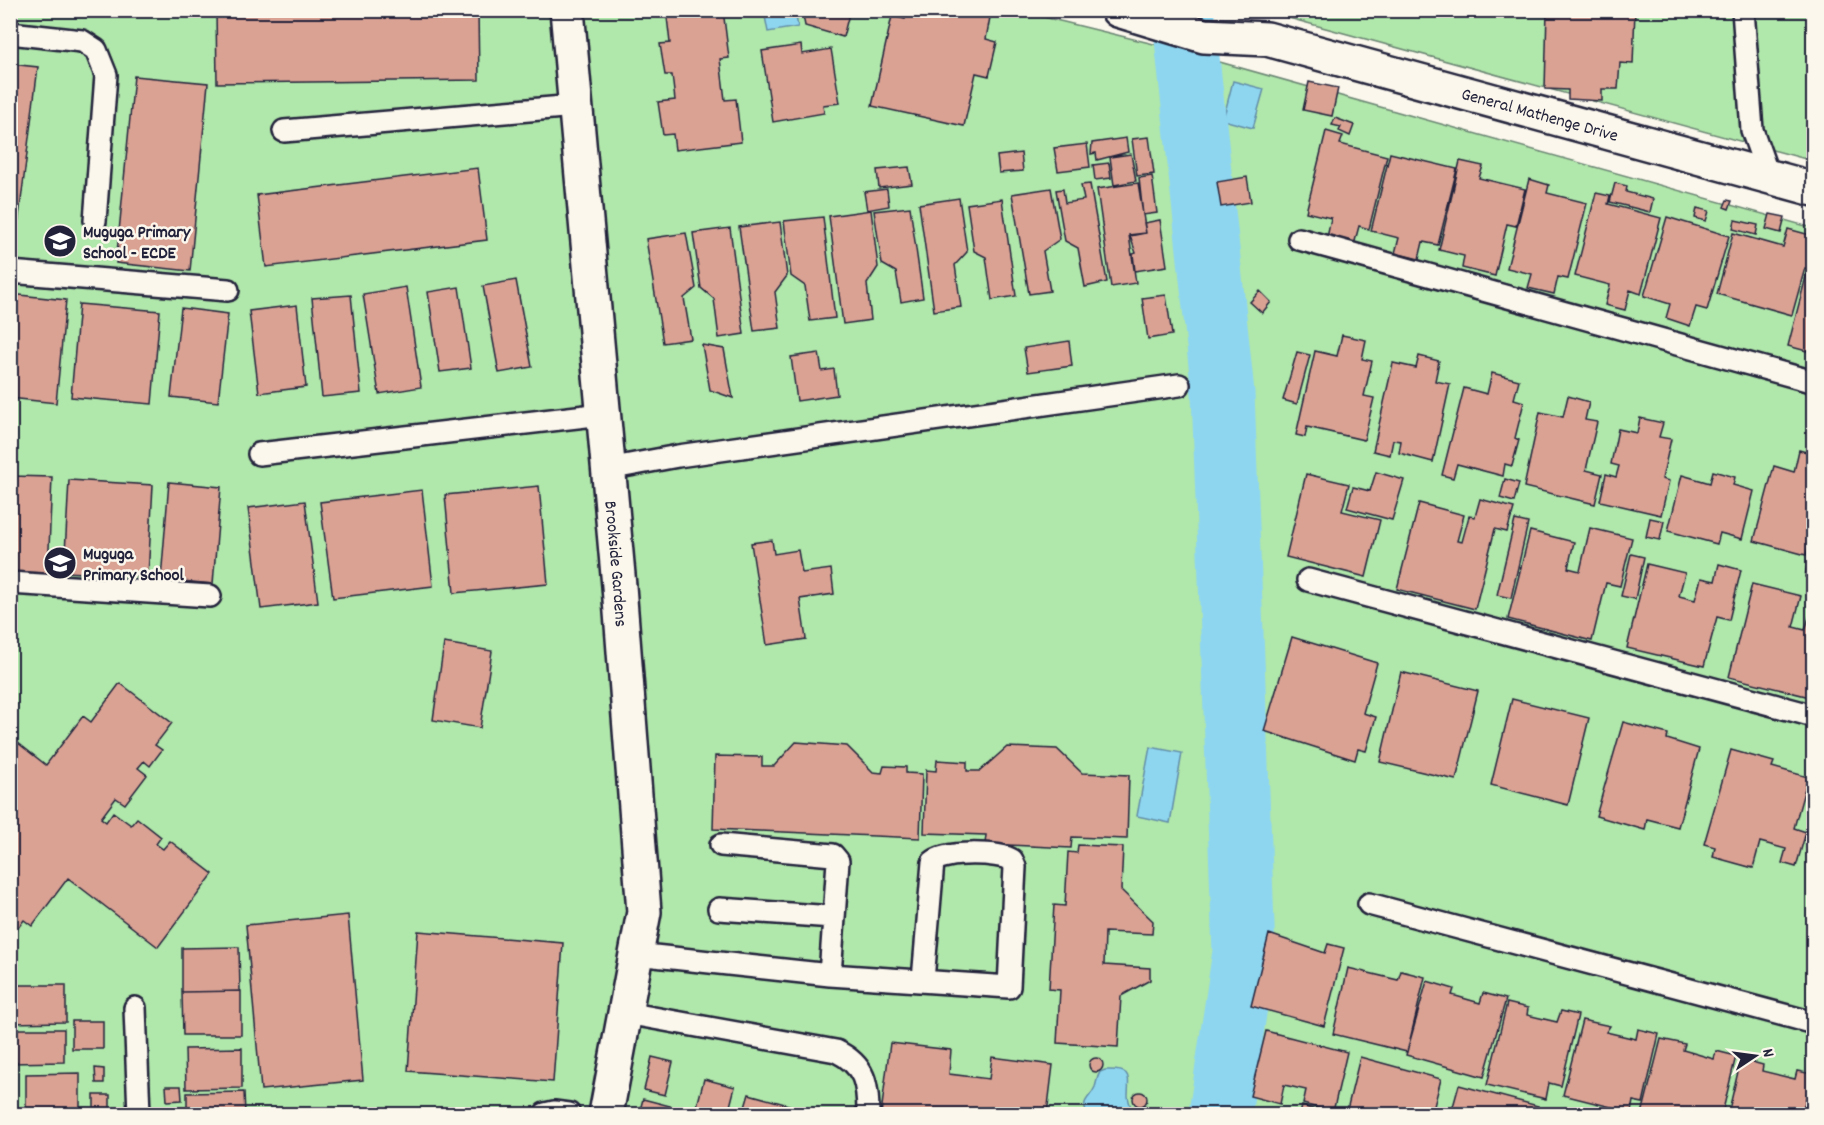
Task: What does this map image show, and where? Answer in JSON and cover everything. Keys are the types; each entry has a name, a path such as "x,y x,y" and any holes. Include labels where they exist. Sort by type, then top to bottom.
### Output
{"street":[{"name":"Brookside Gardens","path":"567,10 608,469 644,912 606,1114"},
{"name":"General Mathenge Drive","path":"1118,10 1204,36 1267,39 1814,189"}],"lane":[{"path":"1743,10 1752,130 1768,175"},
{"path":"10,33 82,41 96,50 106,75 95,221"},
{"path":"284,130 575,106"},
{"path":"1299,239 1814,381"},
{"path":"10,272 228,290"},
{"path":"608,469 678,456 1179,385"},
{"path":"259,454 603,414"},
{"path":"1308,580 1814,716"},
{"path":"10,583 210,596"},
{"path":"721,845 833,855 838,861 830,975"},
{"path":"636,954 830,975 1009,987 1015,867 1012,860 1003,855 945,855 933,862 923,980"},
{"path":"1369,904 1814,1023"},
{"path":"720,909 833,917"},
{"path":"135,1008 140,1114"},
{"path":"626,1012 836,1051 852,1059 862,1073 868,1093 868,1114"},
{"path":"545,1114 569,1114"}],"green space":[{"path":"10,11 1019,11 1166,47 1813,228 1813,1114 11,1114"},
{"path":"1263,11 1813,11 1813,161"}],"water":[{"path":"764,11 795,11 798,27 768,32"},
{"path":"1233,81 1264,89 1253,128 1223,120"},
{"path":"1150,747 1182,753 1170,823 1137,816"},
{"path":"1105,1070 1127,1074 1128,1097 1132,1114 1087,1114 1085,1102 1095,1087 1100,1072"}],"building":[{"path":"216,10 478,10 479,80 217,83"},
{"path":"657,10 723,10 729,58 720,59 725,100 736,99 741,142 675,150 673,134 663,135 658,102 675,100 672,75 665,75 660,44 670,43 667,17 657,16"},
{"path":"802,10 850,10 843,37 805,26"},
{"path":"906,10 991,12 986,39 997,42 989,76 976,73 964,126 872,106 892,16 905,19"},
{"path":"1547,10 1635,10 1633,64 1620,63 1618,89 1602,89 1602,101 1568,99 1568,90 1545,89"},
{"path":"801,45 802,54 831,49 840,103 823,105 824,113 773,122 762,51"},
{"path":"10,64 38,67 14,255 10,254"},
{"path":"134,76 208,83 190,271 116,263"},
{"path":"1309,82 1338,88 1332,116 1303,110"},
{"path":"1335,118 1354,125 1350,136 1339,131 1341,127 1332,125"},
{"path":"1326,131 1343,136 1340,144 1387,156 1369,229 1359,226 1354,245 1327,238 1331,218 1306,212"},
{"path":"1149,137 1154,174 1137,176 1132,139"},
{"path":"1126,138 1128,152 1097,160 1096,153 1091,154 1092,143"},
{"path":"1087,144 1090,167 1058,171 1054,148"},
{"path":"1021,153 1023,171 999,173 997,156"},
{"path":"1390,153 1457,169 1438,245 1423,242 1419,259 1395,253 1399,238 1371,231"},
{"path":"1131,154 1136,181 1114,185 1110,157"},
{"path":"1460,161 1483,166 1479,178 1525,189 1516,226 1507,224 1495,276 1462,268 1464,256 1439,250"},
{"path":"1109,163 1111,178 1095,180 1093,165"},
{"path":"909,167 912,184 879,188 877,170"},
{"path":"478,168 487,240 266,267 257,195"},
{"path":"1152,176 1157,213 1143,215 1139,178"},
{"path":"1247,177 1251,202 1221,207 1217,182"},
{"path":"1529,179 1549,185 1547,193 1587,203 1568,279 1558,277 1554,294 1528,288 1532,274 1507,268"},
{"path":"1138,183 1146,233 1129,235 1136,283 1111,287 1097,189"},
{"path":"1615,183 1627,186 1626,192 1653,199 1650,212 1610,202"},
{"path":"1090,184 1107,282 1085,287 1078,248 1065,241 1056,190 1063,189 1065,203 1084,200 1081,185"},
{"path":"1051,188 1060,239 1043,251 1050,291 1029,294 1012,194"},
{"path":"887,189 889,206 867,210 864,192"},
{"path":"1596,193 1610,196 1608,204 1661,218 1641,294 1630,290 1625,310 1605,305 1610,285 1575,276"},
{"path":"959,198 967,252 955,265 961,307 934,311 919,204"},
{"path":"1002,199 1016,296 992,300 986,257 974,251 967,204"},
{"path":"1727,200 1732,201 1729,209 1724,207"},
{"path":"910,207 923,298 901,302 896,272 882,264 874,211"},
{"path":"1697,208 1709,211 1706,221 1695,218"},
{"path":"871,210 878,267 867,284 871,320 843,324 829,216"},
{"path":"1770,214 1785,217 1781,233 1766,229"},
{"path":"823,217 835,318 810,321 805,286 791,276 784,221"},
{"path":"1667,217 1729,236 1707,310 1696,307 1690,326 1666,318 1670,304 1644,296"},
{"path":"1160,220 1167,266 1135,271 1133,254 1136,253 1130,236 1146,233 1144,223"},
{"path":"1735,220 1758,225 1756,235 1733,229"},
{"path":"780,222 787,276 775,292 780,328 754,331 739,227"},
{"path":"730,228 744,334 719,338 714,299 701,288 693,233"},
{"path":"1788,229 1814,236 1814,254 1809,270 1805,268 1792,315 1717,294 1733,233 1783,247"},
{"path":"686,233 696,288 684,298 691,339 663,343 646,239"},
{"path":"1807,273 1814,274 1814,353 1788,346"},
{"path":"516,280 532,367 499,373 483,286"},
{"path":"406,287 421,387 379,394 363,294"},
{"path":"459,287 471,368 440,372 428,292"},
{"path":"1260,291 1271,302 1262,313 1250,302"},
{"path":"10,294 66,300 56,403 10,398"},
{"path":"351,295 361,393 322,397 312,298"},
{"path":"1166,295 1172,335 1148,339 1142,298"},
{"path":"79,304 160,311 152,404 71,397"},
{"path":"297,305 306,387 259,393 249,311"},
{"path":"181,308 228,314 218,402 171,397"},
{"path":"1342,335 1366,340 1362,359 1372,361 1364,396 1374,398 1364,440 1307,427 1305,437 1296,435 1315,351 1337,356"},
{"path":"1069,341 1072,366 1028,372 1024,348"},
{"path":"702,345 724,349 733,398 710,390"},
{"path":"1297,352 1310,355 1297,404 1283,400"},
{"path":"819,353 822,371 834,369 837,395 797,401 791,357"},
{"path":"1419,356 1439,361 1435,381 1450,384 1433,462 1399,453 1401,441 1393,440 1390,455 1373,451 1393,363 1416,368"},
{"path":"1492,373 1519,380 1514,399 1524,402 1515,438 1519,440 1512,466 1505,464 1503,476 1457,464 1453,478 1442,475 1464,388 1487,394"},
{"path":"1568,396 1589,402 1585,420 1597,422 1586,470 1602,474 1595,504 1524,487 1540,412 1563,417"},
{"path":"1640,418 1663,423 1659,437 1671,439 1662,479 1669,481 1661,515 1600,501 1606,474 1616,477 1619,466 1611,464 1618,429 1637,433"},
{"path":"1799,450 1814,454 1814,546 1809,544 1806,555 1754,541 1774,466 1794,472"},
{"path":"1713,471 1735,477 1733,485 1754,491 1742,539 1720,533 1717,544 1668,531 1682,475 1710,483"},
{"path":"1376,472 1404,480 1392,520 1347,508 1353,487 1370,491"},
{"path":"1306,474 1349,484 1342,511 1380,520 1366,577 1286,557"},
{"path":"10,476 52,477 48,573 10,572"},
{"path":"1505,479 1519,483 1514,502 1500,498"},
{"path":"69,480 153,485 148,576 64,572"},
{"path":"169,482 221,487 213,584 161,579"},
{"path":"539,486 548,584 454,593 445,495"},
{"path":"422,490 433,586 333,598 320,502"},
{"path":"1480,499 1514,508 1507,532 1495,529 1475,609 1397,589 1419,503 1464,515 1457,541 1462,542 1469,516 1475,517"},
{"path":"305,501 318,602 261,609 248,508"},
{"path":"1650,518 1664,521 1660,540 1646,537"},
{"path":"1515,520 1528,523 1511,598 1497,595"},
{"path":"1590,528 1632,538 1620,586 1606,583 1592,641 1508,619 1530,531 1574,542 1568,568 1580,571"},
{"path":"772,540 774,554 798,550 802,573 831,569 834,594 800,599 806,639 767,645 751,543"},
{"path":"1631,554 1644,557 1635,599 1621,596"},
{"path":"1808,558 1814,559 1814,579 1805,577"},
{"path":"1647,564 1685,573 1679,596 1695,600 1701,578 1715,581 1719,564 1741,570 1729,620 1717,617 1704,666 1627,648"},
{"path":"1752,584 1801,596 1793,627 1805,630 1814,602 1814,681 1810,697 1729,677"},
{"path":"1292,637 1377,663 1363,713 1376,717 1366,751 1358,749 1355,760 1264,731"},
{"path":"444,643 492,651 480,728 433,720"},
{"path":"1401,672 1478,691 1456,780 1380,762"},
{"path":"120,683 172,723 155,745 162,750 150,766 144,761 138,768 147,775 125,804 116,798 101,818 106,822 113,812 131,825 137,818 161,837 156,844 163,849 170,841 213,874 158,947 68,878 32,926 24,920 10,938 10,743 16,747 18,743 46,765 83,716 91,722"},
{"path":"1512,699 1589,718 1568,805 1491,785"},
{"path":"1623,722 1668,734 1667,739 1699,749 1678,827 1647,819 1645,830 1596,816"},
{"path":"796,742 847,746 873,772 882,773 884,766 906,767 906,773 922,774 920,838 713,829 715,756 762,757 762,766 774,766"},
{"path":"1007,747 1057,749 1082,773 1129,775 1127,839 1072,837 1071,848 985,844 986,835 924,833 926,770 936,771 937,760 967,762 967,771 980,771"},
{"path":"1731,750 1774,762 1772,767 1808,777 1794,828 1806,832 1796,867 1782,863 1786,849 1760,842 1753,868 1713,857 1715,847 1704,844"},
{"path":"1078,845 1123,847 1121,890 1153,921 1152,934 1105,932 1104,965 1150,968 1150,980 1121,996 1118,1047 1057,1043 1060,990 1049,989 1054,905 1065,906 1068,852 1077,853"},
{"path":"348,915 363,1080 261,1090 246,925"},
{"path":"418,931 563,943 553,1082 408,1071"},
{"path":"1269,934 1325,953 1328,944 1344,948 1324,1026 1251,1006"},
{"path":"239,947 240,991 182,992 182,948"},
{"path":"1348,968 1398,980 1401,971 1425,977 1407,1052 1333,1034"},
{"path":"1427,981 1454,989 1452,995 1480,1003 1483,993 1506,999 1484,1077 1406,1055"},
{"path":"10,985 66,985 66,1022 10,1023"},
{"path":"241,991 241,1035 183,1035 182,992"},
{"path":"1507,1003 1528,1008 1527,1015 1557,1022 1561,1011 1578,1015 1561,1086 1549,1083 1546,1099 1487,1085"},
{"path":"1582,1020 1610,1026 1606,1032 1636,1039 1638,1029 1659,1034 1643,1103 1633,1101 1631,1112 1563,1095"},
{"path":"72,1021 103,1021 103,1049 72,1049"},
{"path":"10,1029 64,1029 64,1062 10,1063"},
{"path":"1266,1031 1347,1052 1333,1112 1303,1104 1306,1090 1284,1085 1280,1104 1250,1096"},
{"path":"1661,1039 1685,1044 1683,1050 1714,1059 1716,1051 1736,1056 1722,1114 1642,1114"},
{"path":"890,1043 951,1050 949,1074 989,1079 992,1057 1053,1065 1047,1114 881,1114"},
{"path":"242,1048 242,1088 186,1089 185,1049"},
{"path":"652,1057 673,1062 665,1095 644,1090"},
{"path":"1360,1057 1441,1079 1432,1114 1399,1114 1378,1108 1376,1114 1346,1114"},
{"path":"1093,1058 1099,1058 1103,1065 1099,1072 1093,1072 1089,1068 1089,1062"},
{"path":"1741,1059 1763,1065 1762,1071 1795,1079 1797,1071 1812,1074 1802,1114 1728,1114"},
{"path":"95,1068 104,1069 104,1083 96,1083"},
{"path":"80,1073 80,1114 26,1114 26,1074"},
{"path":"704,1079 735,1087 728,1114 695,1114"},
{"path":"1459,1085 1538,1106 1535,1114 1451,1114"},
{"path":"166,1086 181,1086 182,1100 167,1101"},
{"path":"1814,1090 1814,1114 1808,1114"},
{"path":"244,1092 245,1114 187,1114 187,1093"},
{"path":"1137,1092 1143,1092 1147,1099 1143,1106 1137,1106 1133,1102 1133,1096"},
{"path":"749,1094 821,1114 743,1114"},
{"path":"94,1095 110,1095 110,1113 94,1114"},
{"path":"643,1099 670,1106 668,1114 639,1114"},
{"path":"1302,1106 1326,1113 1326,1114 1300,1114"}],"waterway":[{"path":"1183,10 1223,393 1244,952 1220,1114"}],"place":[{"name":"Muguga Primary School - ECDE","path":"60,241"},
{"name":"Muguga Primary School","path":"60,563"}]}
